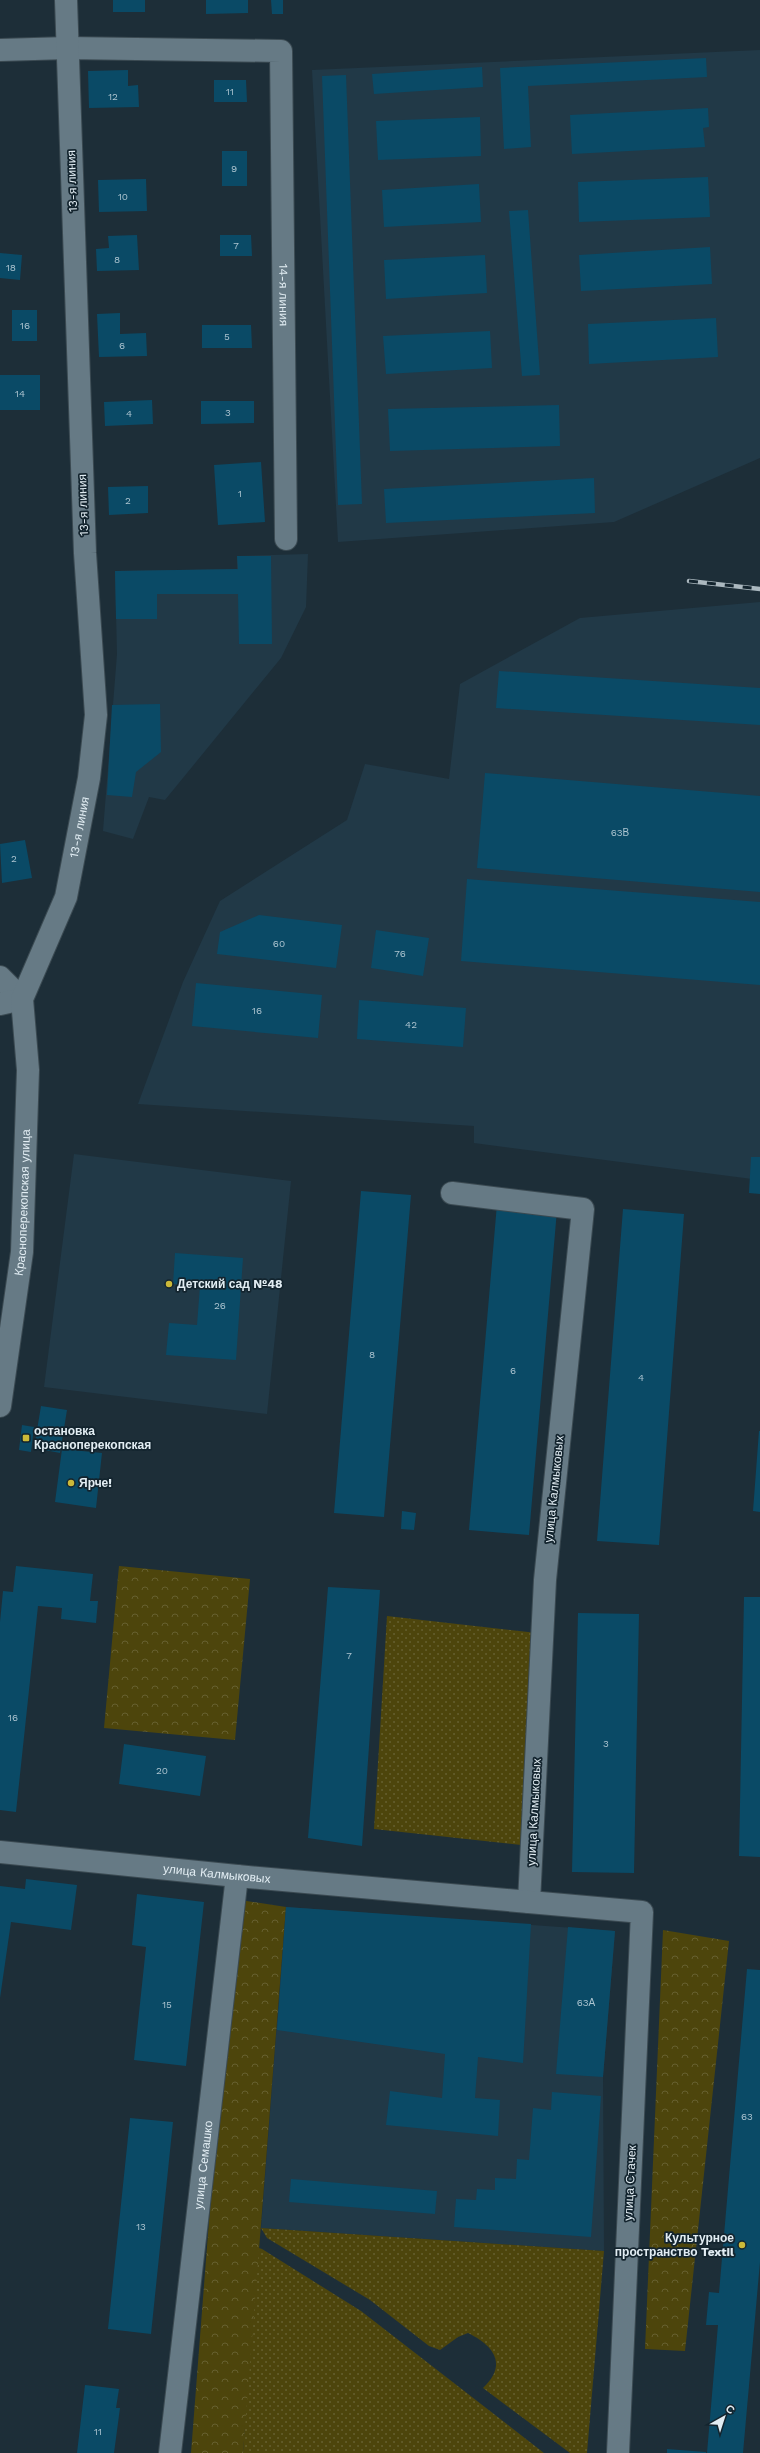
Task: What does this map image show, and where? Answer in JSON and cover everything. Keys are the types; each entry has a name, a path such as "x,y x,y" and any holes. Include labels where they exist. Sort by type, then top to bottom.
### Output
{"street":[{"name":"13-я линия","path":"22,999 66,897 89,778 96,715 85,553 66,0"},
{"path":"0,50 68,48"},
{"name":"14-я линия","path":"68,48 281,51 286,539"},
{"path":"0,977 22,999"},
{"path":"0,1004 22,999"},
{"name":"Красноперекопская улица","path":"0,1406 22,1252 28,1070 22,999"},
{"name":"улица Калмыковых","path":"452,1193 583,1209 545,1580 529,1902"},
{"name":"улица Калмыковых","path":"0,1852 237,1876 642,1912"},
{"name":"улица Семашко","path":"170,2453 237,1876"},
{"name":"улица Стачек","path":"618,2453 642,1912"}],"shaded area":[{"path":"760,50 760,458 614,522 338,542 312,70"},
{"path":"308,554 306,607 281,658 165,800 149,797 133,839 103,831 117,654 115,571 237,569 237,556"},
{"path":"760,602 760,1180 474,1143 474,1126 138,1104 183,982 220,901 347,820 365,764 449,779 460,684 580,618"},
{"name":"Детский сад №48","path":"74,1154 291,1181 267,1414 44,1387"},
{"path":"286,1907 615,1931 603,2077 604,2251 261,2228"}],"green space":[{"path":"119,1566 250,1579 235,1740 104,1728"},
{"path":"387,1616 537,1633 521,1845 374,1829"},
{"path":"234,1899 286,1907 243,2453 191,2453"},
{"path":"663,1930 729,1941 685,2351 645,2349"},
{"path":"261,2228 604,2251 587,2453 570,2453 483,2388 491,2379 495,2371 496,2363 495,2356 491,2350 477,2338 468,2333 458,2337 440,2350 429,2346 370,2300 267,2238"},
{"path":"256,2247 262,2249 361,2311 544,2453 243,2453"}],"building":[{"path":"113,0 145,0 145,12 113,12"},
{"path":"206,0 248,0 248,13 206,14"},
{"path":"271,0 283,0 283,14 272,14"},
{"path":"706,58 707,77 528,86 531,147 504,149 500,68"},
{"path":"482,67 483,87 374,94 372,74"},
{"path":"128,70 128,86 138,85 139,107 89,108 88,71"},
{"path":"346,75 362,504 338,505 322,76"},
{"path":"214,80 246,80 247,102 214,102"},
{"path":"708,108 709,127 703,128 705,147 572,154 570,115"},
{"path":"480,117 481,156 378,160 376,121"},
{"path":"222,151 247,151 247,186 222,186"},
{"path":"708,177 710,217 579,222 578,182"},
{"path":"146,179 147,211 99,212 98,180"},
{"path":"479,184 481,222 384,227 382,190"},
{"path":"528,210 540,375 522,376 509,211"},
{"path":"137,235 139,270 97,271 96,249 109,248 108,236"},
{"path":"220,235 251,235 252,256 220,256"},
{"path":"710,247 712,284 581,291 579,255"},
{"path":"0,253 22,255 20,280 0,278"},
{"path":"485,255 487,293 386,299 384,260"},
{"path":"12,310 37,310 37,341 12,341"},
{"path":"120,313 120,334 146,333 147,356 99,357 97,314"},
{"path":"716,318 718,357 589,364 588,324"},
{"path":"202,325 251,325 252,348 202,348"},
{"path":"490,331 492,368 386,374 383,336"},
{"path":"0,375 40,375 40,410 0,410"},
{"path":"152,400 153,424 105,426 104,402"},
{"path":"201,401 254,401 254,423 201,424"},
{"path":"559,405 560,446 390,451 388,409"},
{"path":"261,462 265,522 218,525 214,465"},
{"path":"594,478 595,513 386,523 384,489"},
{"path":"148,486 148,513 109,515 108,487"},
{"path":"237,556 271,556 272,644 239,644 238,594 157,594 157,619 116,619 115,571 238,569"},
{"path":"499,671 760,688 760,725 496,708"},
{"path":"160,704 161,752 136,772 132,797 107,795 112,705"},
{"path":"485,773 760,796 760,892 477,868"},
{"path":"25,840 32,878 2,883 0,844"},
{"path":"467,879 760,902 760,985 461,961"},
{"path":"259,915 342,925 336,968 217,954 220,932"},
{"path":"376,930 429,938 423,976 371,968"},
{"path":"196,983 322,995 318,1038 192,1026"},
{"path":"359,1000 466,1008 463,1047 357,1039"},
{"path":"751,1157 760,1157 760,1194 749,1193"},
{"path":"361,1191 411,1195 384,1517 334,1513"},
{"path":"497,1204 557,1210 529,1535 469,1530"},
{"path":"623,1209 684,1214 659,1545 597,1541"},
{"path":"175,1253 243,1258 236,1360 166,1355 169,1323 197,1325 200,1286 173,1284"},
{"path":"41,1406 67,1410 60,1453 34,1448"},
{"name":"остановка Красноперекопская","path":"22,1425 34,1427 31,1452 19,1450"},
{"path":"760,1431 760,1512 753,1511"},
{"path":"62,1449 102,1453 96,1508 55,1502"},
{"path":"402,1511 416,1513 414,1530 401,1529"},
{"path":"16,1566 93,1574 90,1601 98,1601 96,1623 61,1619 62,1608 38,1606 16,1812 0,1810 0,1622 3,1591 13,1592"},
{"path":"328,1587 380,1590 362,1846 308,1838"},
{"path":"744,1597 760,1597 760,1857 739,1856"},
{"path":"578,1613 639,1614 634,1873 572,1872"},
{"path":"124,1744 206,1756 200,1796 119,1784"},
{"path":"26,1879 77,1885 71,1930 11,1922 0,1998 0,1886 25,1889"},
{"path":"137,1894 204,1902 186,2066 134,2060 146,1947 132,1945"},
{"path":"286,1907 531,1924 523,2063 478,2057 475,2098 500,2100 498,2136 386,2125 390,2091 442,2098 445,2054 277,2030"},
{"path":"568,1927 615,1931 603,2077 556,2074"},
{"path":"747,1969 760,1970 760,2262 743,2453 707,2453 718,2325 706,2325 709,2292 719,2293"},
{"path":"552,2092 601,2096 591,2237 454,2227 456,2199 476,2200 477,2189 495,2190 495,2178 516,2179 517,2159 529,2160 533,2108 551,2110"},
{"path":"130,2118 173,2122 151,2334 108,2329"},
{"path":"291,2179 437,2191 435,2214 289,2202"},
{"path":"85,2385 119,2389 116,2408 120,2408 114,2453 77,2453"},
{"path":"667,2449 706,2452 706,2453 667,2453"}],"railway":[{"path":"689,581 760,589"}],"place":[{"name":"Детский сад №48","path":"169,1284"},
{"name":"остановка Красноперекопская","path":"26,1438"},
{"name":"Ярче!","path":"71,1483"},
{"name":"Культурное пространство Textil","path":"742,2245"}]}
